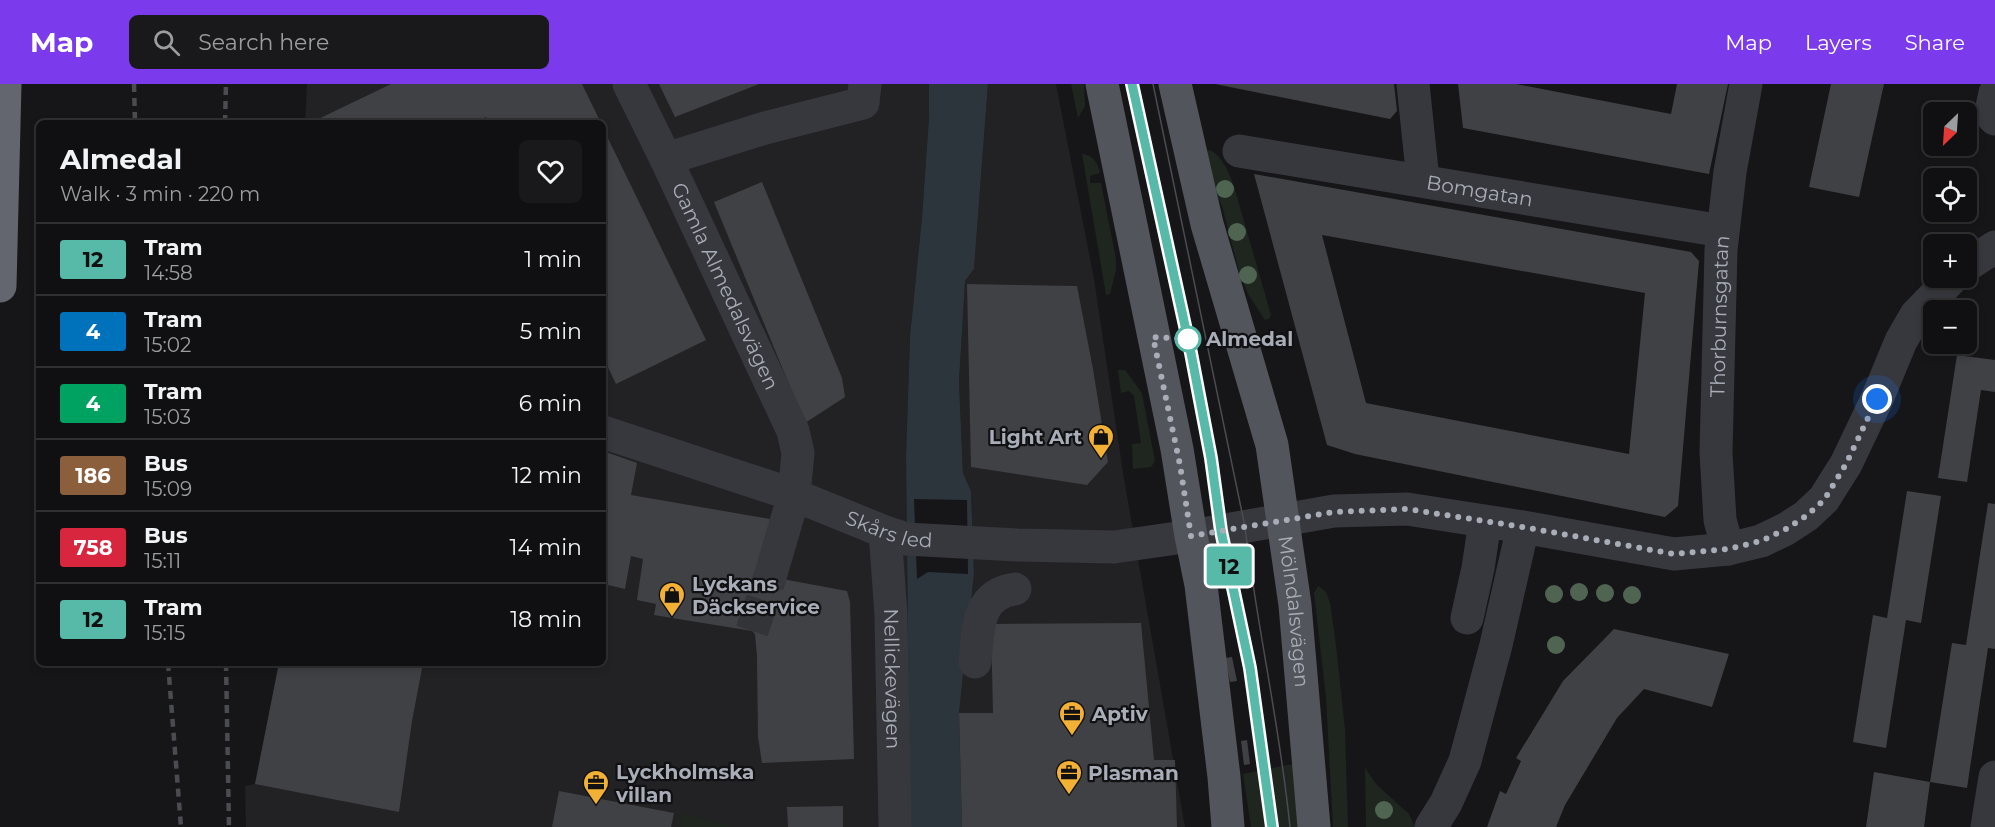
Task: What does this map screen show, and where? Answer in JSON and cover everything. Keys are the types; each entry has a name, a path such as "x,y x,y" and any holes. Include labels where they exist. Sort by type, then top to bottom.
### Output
{"highway":[{"path":"0,286 5,84"}],"main road":[{"path":"1102,84 1177,449 1204,603 1228,827"},
{"name":"Mölndalsvägen","path":"1175,84 1207,224 1272,446 1295,605 1314,827"}],"street":[{"name":"Gamla Almedalsvägen","path":"629,84 793,431 798,453 794,495 770,577"},
{"path":"666,159 765,128 863,103 865,84"},
{"path":"1413,84 1423,180"},
{"name":"Thorburnsgatan","path":"1728,549 1720,520 1716,453 1722,231 1746,84"},
{"path":"1995,93 1992,107 1992,116 1995,119"},
{"name":"Bomgatan","path":"1239,151 1722,231"},
{"path":"1977,259 1995,247"},
{"name":"Skårs led","path":"606,433 794,495 896,535 980,542 1114,547 1334,512 1407,509 1674,554 1728,549 1761,541 1786,529 1824,500 1846,464 1901,341 1916,315 1942,288"},
{"path":"1467,618 1485,522"},
{"path":"1431,827 1446,803 1465,761 1496,645 1523,527"},
{"name":"Nellickevägen","path":"896,535 891,615 896,827"},
{"path":"975,662 978,624 990,598 1004,590 1015,589"},
{"path":"1987,827 1995,777"}],"shaded area":[{"path":"307,84 929,84 922,217 910,336 906,455 910,827 246,827 245,786 255,784 278,666 606,666 606,120 305,120"},
{"path":"929,84 988,84 974,269 965,281 959,382 963,473 971,491 974,574 959,713 962,827 910,827 906,455 910,336 922,217"},
{"path":"988,84 1056,84 1094,279 1124,479 1185,827 962,827 959,713 974,574 971,491 963,473 959,382 965,281 974,269"},
{"path":"1071,84 1084,84 1085,106 1078,118"},
{"path":"1210,150 1221,160 1233,183 1271,315 1269,319 1265,320 1248,294 1239,271 1222,206 1215,190 1206,151"},
{"path":"1082,154 1092,158 1099,169 1100,173 1090,176 1090,183 1101,183 1116,259 1116,270 1110,294 1106,295"},
{"path":"1118,370 1125,370 1142,393 1155,461 1151,467 1133,469 1132,444 1141,443 1134,396 1129,391 1121,393"},
{"path":"1318,586 1326,592 1330,603 1336,645 1345,730 1348,827 1333,827 1326,697 1314,593"},
{"path":"1293,764 1301,827 1251,827 1243,774"},
{"path":"1365,768 1377,785 1409,814 1415,827 1366,827"},
{"path":"682,813 729,825 729,827 680,827"}],"pier":[{"path":"914,499 967,500 968,574 928,572 917,579"}],"building":[{"path":"391,84 582,84 600,120 488,120 486,117 480,120 316,120"},
{"path":"659,84 759,84 675,117"},
{"path":"1215,84 1394,84 1397,111 1390,119"},
{"path":"1458,84 1516,84 1671,114 1677,84 1728,84 1709,174 1463,128"},
{"path":"1831,84 1884,84 1859,197 1809,187"},
{"path":"606,134 706,340 616,384 606,363"},
{"path":"1254,174 1691,252 1699,261 1678,506 1665,517 1355,454 1327,445","holes":["1322,235 1645,293 1629,454 1366,403"]},
{"path":"762,182 842,378 845,397 805,423 714,202"},
{"path":"967,284 1077,286 1108,462 1087,485 971,467"},
{"path":"1957,355 1995,360 1995,392 1981,390 1967,482 1938,478"},
{"path":"606,452 637,463 631,495 770,519 760,575 847,591 850,602 854,759 762,763 758,737 755,634 752,631 654,615 656,604 637,600 643,559 631,556 625,589 608,585 606,594"},
{"path":"1907,491 1941,496 1921,623 1906,620 1886,748 1853,742 1873,615 1887,618"},
{"path":"1988,503 1995,504 1995,649 1988,648 1967,788 1930,782 1952,643 1966,645"},
{"path":"1141,623 1154,760 1175,760 1177,827 962,827 959,713 993,713 991,624"},
{"path":"1614,629 1729,654 1712,707 1644,689 1617,718 1565,805 1556,827 1487,827 1500,791 1506,794 1521,761 1516,758 1563,681"},
{"path":"1232,657 1237,681 1230,682 1225,658"},
{"path":"278,666 422,666 399,812 255,784"},
{"path":"1247,740 1250,764 1244,765 1241,741"},
{"path":"1874,772 1930,782 1924,827 1866,827"},
{"name":"Lyckholmska villan","path":"559,791 674,813 671,827 552,827"},
{"path":"843,806 843,827 788,827 787,807"}],"tunnel":[{"path":"752,631 770,577"}],"tram line":[{"path":"1132,84 1191,353 1211,458 1221,531 1250,668 1272,827"},
{"name":"12","path":"1132,84 1191,353 1211,458 1221,531 1250,668 1272,827"},
{"path":"1153,84 1245,527 1290,827"}],"railway":[{"path":"134,84 135,120"},
{"path":"225,120 226,84"},
{"path":"168,666 181,827"},
{"path":"226,666 229,827"}],"place":[{"name":"Almedal","path":"1188,339"},
{"name":"Light Art","path":"1101,460"},
{"name":"Lyckans Däckservice","path":"672,618"},
{"name":"Aptiv","path":"1072,737"},
{"name":"Plasman","path":"1069,796"},
{"name":"Lyckholmska villan","path":"596,806"}],"route":[{"path":"1188,339 1153,337 1180,465 1191,536 1334,512 1407,509 1674,554 1728,549 1761,541 1786,529 1824,500 1846,464 1877,399"}]}
